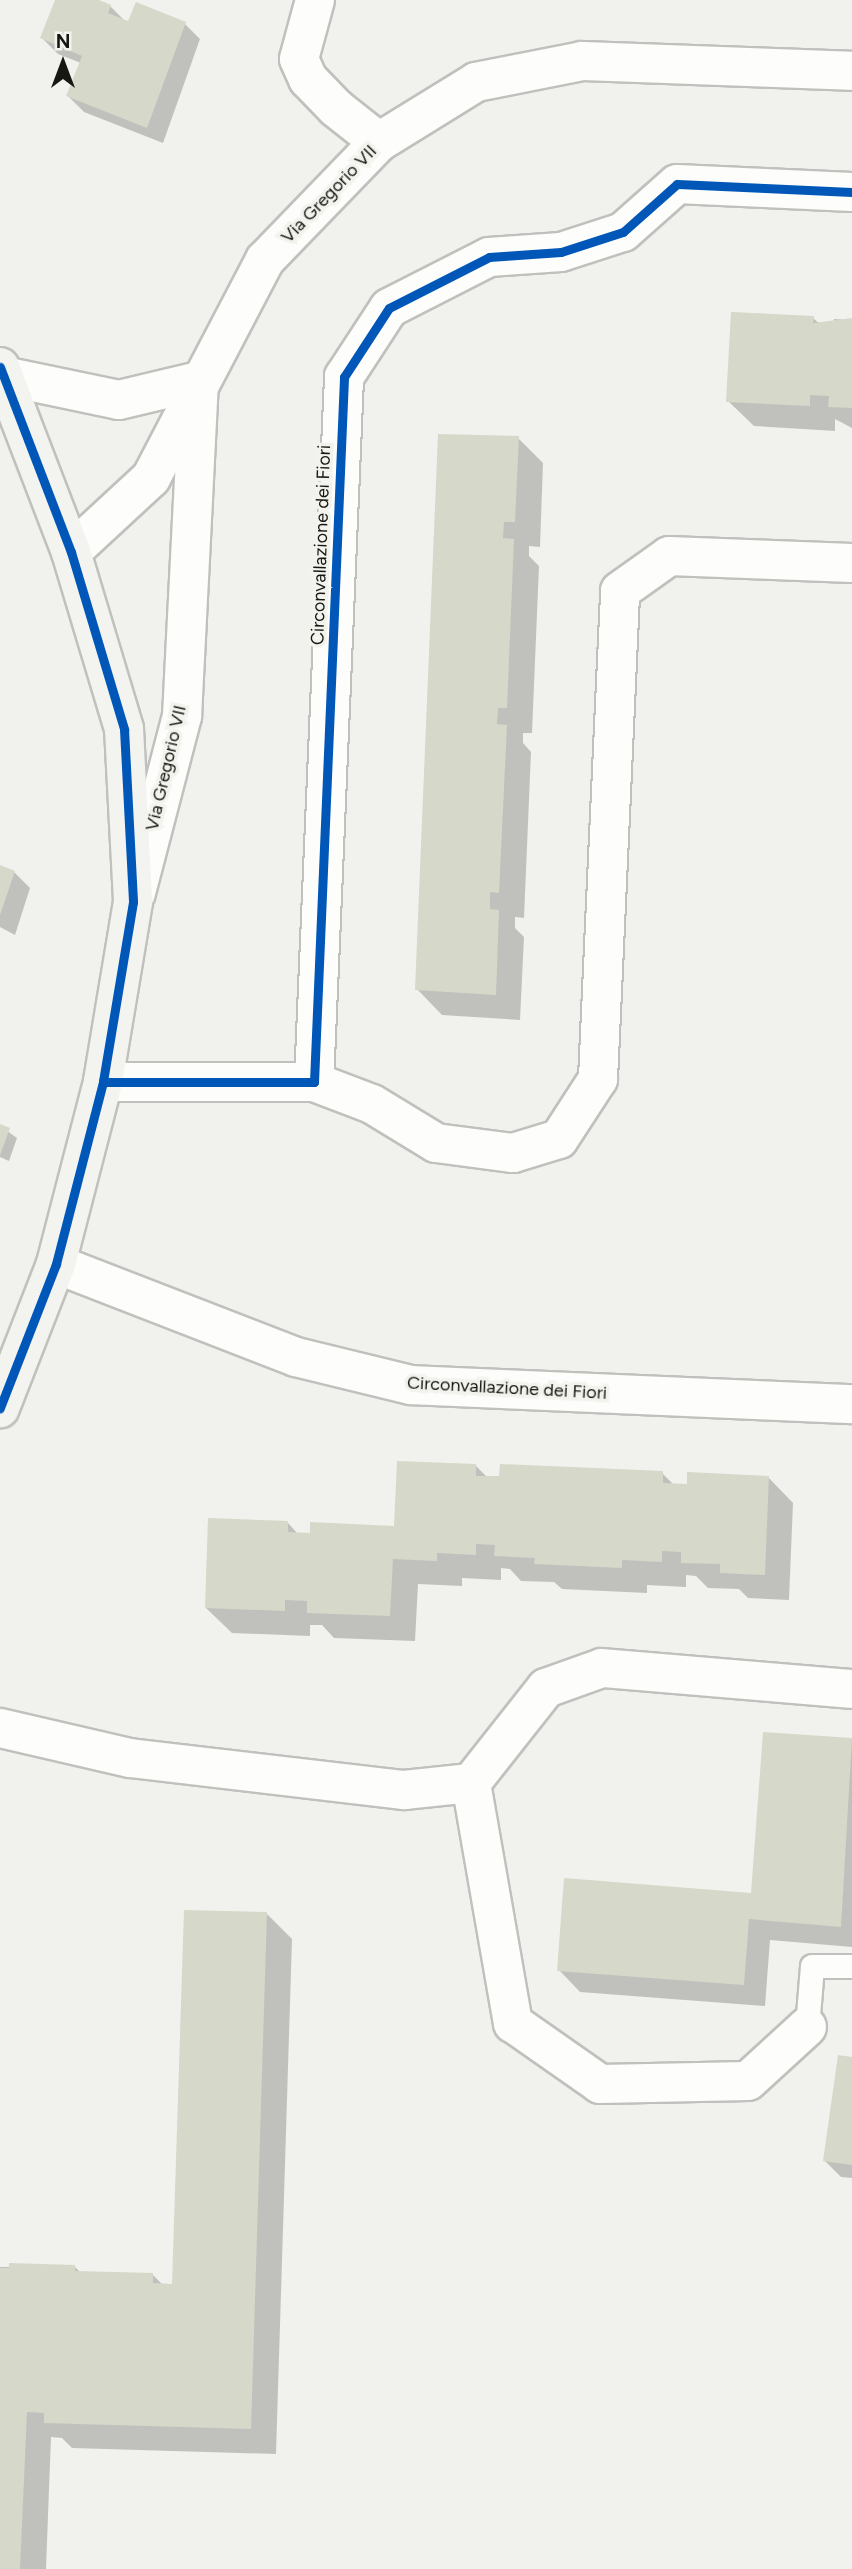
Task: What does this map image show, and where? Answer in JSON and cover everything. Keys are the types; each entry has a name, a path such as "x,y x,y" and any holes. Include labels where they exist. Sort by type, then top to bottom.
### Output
{"street":[{"path":"315,0 299,59 308,79 336,108 379,142"},
{"name":"Via Gregorio VII","path":"71,552 151,478 199,381 265,260 379,142 476,82 582,61 852,71"},
{"name":"Circonvallazione dei Fiori","path":"314,1082 344,377 389,308 489,257 561,252 623,232 677,184 852,192"},
{"path":"2,371 119,400 199,381"},
{"path":"0,1408 56,1264 103,1082 134,902 124,729 71,552 2,371"},
{"name":"Via Gregorio VII","path":"134,902 182,716 199,381"},
{"path":"103,1082 314,1082 372,1104 436,1143 513,1153 559,1139 598,1079 620,590 669,556 852,563"},
{"name":"Circonvallazione dei Fiori","path":"56,1264 296,1357 411,1385 852,1404"},
{"path":"0,1728 130,1758 404,1790 471,1783 546,1688 602,1668 852,1689"},
{"path":"471,1783 513,2022 600,2084 748,2081 807,2027"}],"lane":[{"path":"807,2027 812,1966 852,1966"}],"building":[{"path":"55,0 99,0 111,5 108,13 128,21 136,2 186,22 147,128 66,96 82,56 40,38"},
{"path":"731,312 814,316 813,323 852,318 852,408 828,407 829,396 810,395 810,406 726,402"},
{"path":"438,434 519,436 515,522 504,522 503,538 514,539 507,708 498,708 497,724 507,725 499,893 490,892 490,909 499,910 496,995 415,990"},
{"path":"0,865 15,871 0,915"},
{"path":"0,1124 10,1128 0,1155"},
{"path":"397,1461 476,1464 476,1476 499,1476 500,1464 663,1471 663,1483 687,1484 687,1472 769,1476 765,1575 720,1573 720,1564 681,1563 681,1552 662,1551 662,1562 622,1560 622,1568 534,1564 535,1558 494,1556 495,1545 476,1544 476,1555 437,1553 437,1561 393,1559 390,1616 307,1613 307,1601 285,1600 285,1611 205,1608 208,1518 288,1521 288,1532 310,1533 310,1522 394,1526"},
{"path":"763,1732 852,1738 841,1927 749,1919 744,1985 557,1971 564,1878 751,1893"},
{"path":"184,1910 267,1912 251,2429 44,2423 44,2413 27,2412 20,2569 0,2569 0,2268 9,2268 9,2263 75,2265 75,2271 153,2273 153,2283 172,2284"},
{"path":"838,2055 852,2057 852,2165 823,2161"}],"cycle path":[{"path":"103,1082 314,1082 344,377 389,308 489,257 561,252 623,232 677,184 852,192"},
{"path":"0,367 71,552 124,729 133,902 103,1082 56,1264 0,1408"}]}
